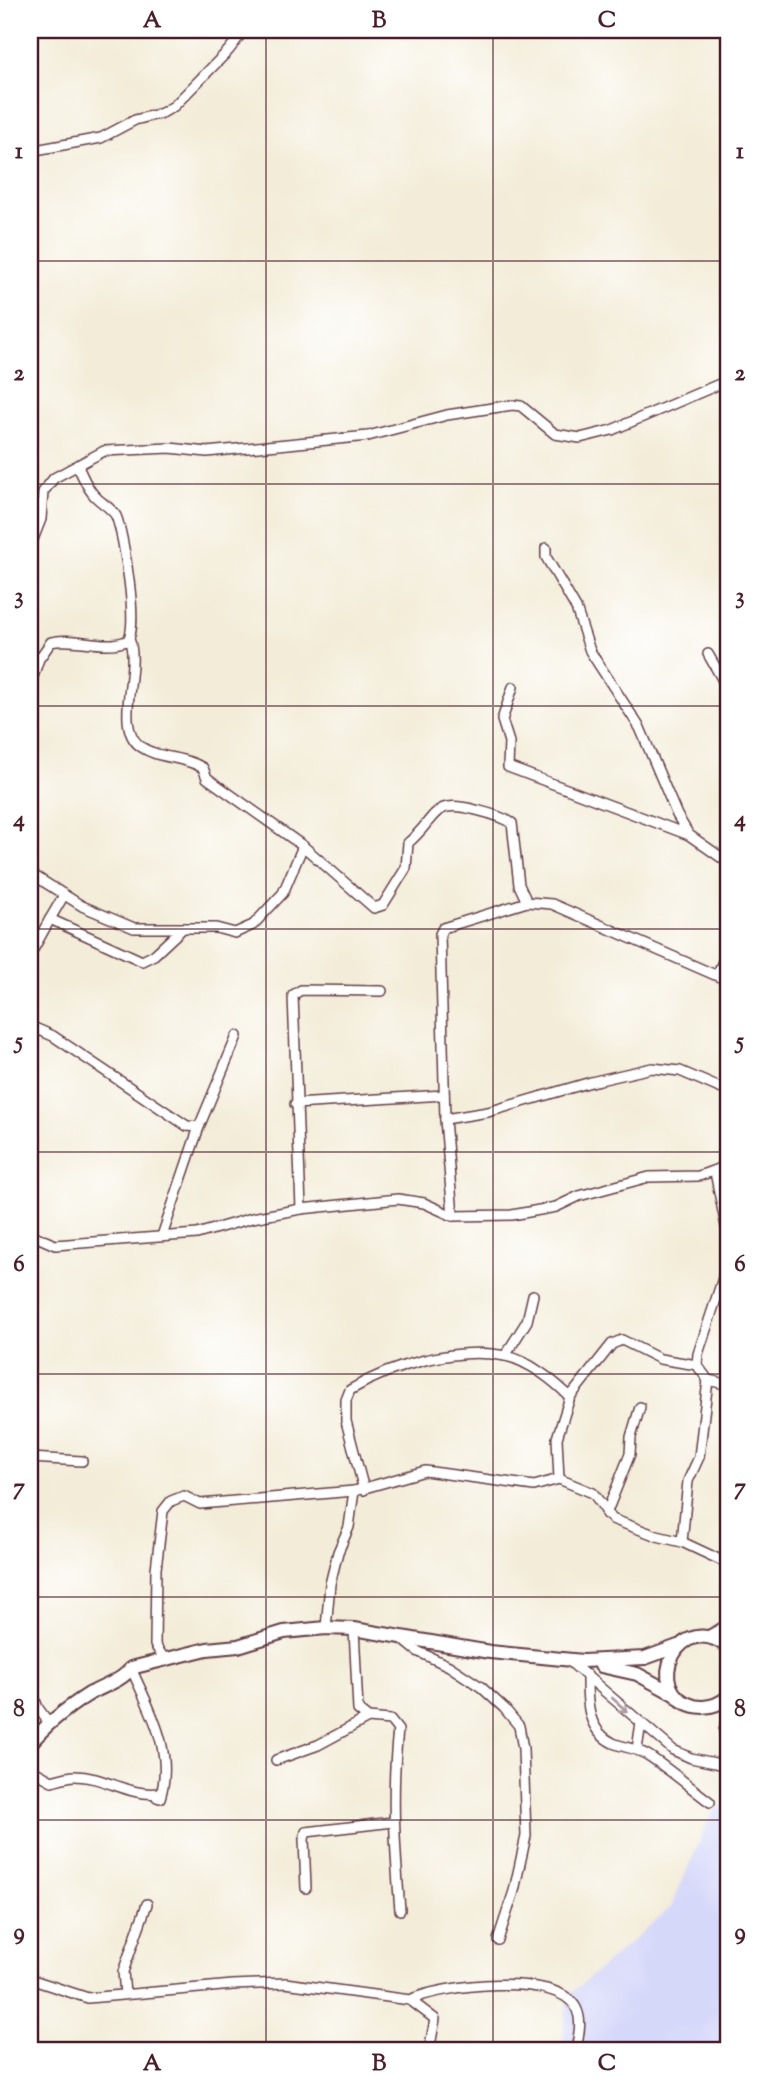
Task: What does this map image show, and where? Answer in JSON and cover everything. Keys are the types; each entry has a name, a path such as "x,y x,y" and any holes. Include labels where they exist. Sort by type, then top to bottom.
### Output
{"main road":[{"path":"30,1744 49,1723 87,1695 126,1675 131,1668 207,1649 238,1646 284,1632 326,1628 354,1629 490,1652 583,1661 645,1658 698,1637 709,1637 729,1626"},
{"path":"709,1637 729,1648"},
{"path":"678,1646 672,1655 668,1677 678,1697"},
{"path":"583,1661 636,1674 662,1685 697,1707 708,1707 729,1696"}],"street":[{"path":"30,151 101,138 135,120 162,113 174,106 229,50 244,30"},
{"path":"30,547 41,519 43,492 54,478 104,451 170,448 206,452 368,436 447,415 512,405 521,407 555,434 580,438 612,430 729,380"},
{"path":"77,465 93,494 115,514 121,530 134,617 129,639 128,720 133,738 142,748 203,768 207,778 303,846 374,908 378,907 406,868 408,843 442,808 453,804 493,814 512,823 519,885 527,902"},
{"path":"545,548 546,558 576,608 590,651 640,728 677,815 689,835"},
{"path":"30,685 39,659 51,642 111,643 129,639"},
{"path":"708,654 729,691"},
{"path":"513,687 502,720 509,742 508,767 689,835 729,863"},
{"path":"30,873 105,918 134,928 216,928 235,933 253,925 283,893 303,846"},
{"path":"30,955 64,895"},
{"path":"453,1216 445,1119 440,934 449,925 527,902 552,904 729,981"},
{"path":"50,919 142,961 155,955 183,928"},
{"path":"717,975 729,948"},
{"path":"300,1209 293,995 301,990 382,991"},
{"path":"30,1026 53,1036 187,1126 199,1127"},
{"path":"162,1236 199,1127 237,1036"},
{"path":"445,1119 488,1112 591,1082 652,1068 680,1071 729,1092"},
{"path":"295,1104 444,1095"},
{"path":"30,1234 55,1245 197,1234 253,1218 300,1209 398,1199 425,1203 453,1216 533,1212 649,1177 699,1176 729,1166"},
{"path":"715,1172 729,1241"},
{"path":"697,1365 729,1248"},
{"path":"505,1356 527,1321 533,1295"},
{"path":"559,1479 557,1438 570,1397 618,1340 660,1359 697,1365 708,1380 729,1385"},
{"path":"364,1490 346,1421 346,1400 350,1391 396,1370 456,1355 505,1356 544,1376 570,1397"},
{"path":"682,1542 688,1480 699,1457 708,1380"},
{"path":"606,1514 630,1454 631,1437 640,1406"},
{"path":"30,1458 82,1461"},
{"path":"166,1661 155,1645 156,1569 163,1511 171,1501 184,1496 200,1504 364,1490 425,1471 534,1486 559,1479 593,1493 606,1514 630,1527 682,1542 729,1564"},
{"path":"326,1628 330,1584 338,1552 349,1527 354,1491"},
{"path":"354,1629 355,1696 358,1710 368,1718 390,1720 398,1730 393,1772 393,1822 400,1910"},
{"path":"399,1637 417,1651 449,1666 481,1687 519,1726 523,1749 526,1836 514,1891 498,1940"},
{"path":"568,1660 673,1750 691,1758 729,1766"},
{"path":"30,1769 52,1780 75,1776 116,1784 128,1791 159,1793 157,1797 160,1798 165,1760 160,1732 131,1668"},
{"path":"587,1675 587,1706 596,1727 613,1742 637,1749 710,1802"},
{"path":"30,1687 38,1708 49,1723"},
{"path":"729,1712 724,1731 729,1745"},
{"path":"276,1760 318,1745 368,1718"},
{"path":"637,1749 641,1723"},
{"path":"306,1888 306,1832 393,1822"},
{"path":"125,1994 123,1972 147,1904"},
{"path":"30,1979 88,1998 233,1984 285,1983 410,2000 435,2019 429,2051"},
{"path":"410,2000 425,1993 482,1983 548,1991 567,1997 575,2005 579,2015 576,2051"}],"shaded area":[{"path":"729,1804 729,2051 562,2051 567,1997 671,1907 713,1810"}]}
